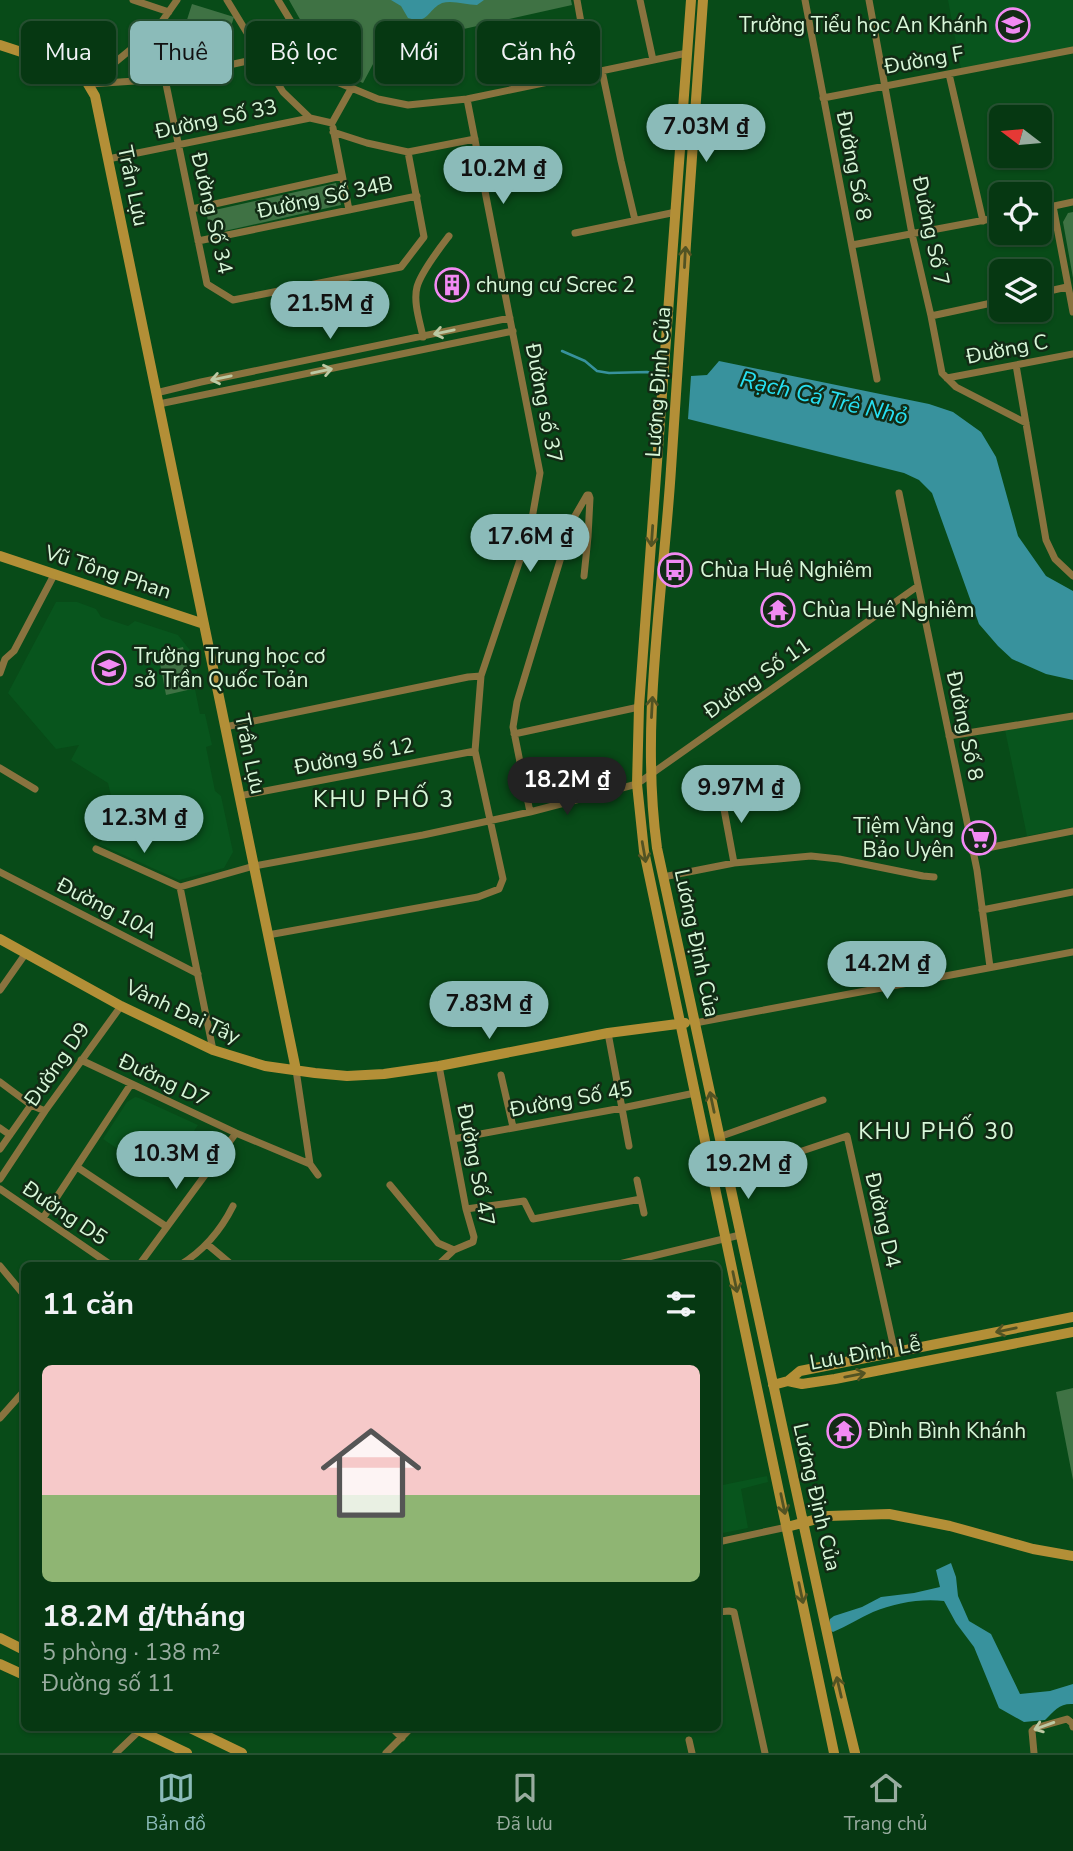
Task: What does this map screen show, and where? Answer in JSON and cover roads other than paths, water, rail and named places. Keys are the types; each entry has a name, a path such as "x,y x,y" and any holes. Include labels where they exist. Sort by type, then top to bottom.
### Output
{"main road":[{"name":"Lương Định Của","path":"691,0 639,707 637,784 644,851 834,1753"},
{"name":"Lương Định Của","path":"702,0 671,467 652,705 652,811 657,848 727,1176 855,1753"},
{"path":"0,45 21,52"},
{"name":"Trần Lựu","path":"90,84 95,96 296,1070"},
{"name":"Vũ Tông Phan","path":"0,556 204,624"},
{"name":"Vành Đai Tây","path":"0,939 121,1006 213,1050 246,1061 315,1073 366,1076 439,1066 608,1033 695,1023"},
{"name":"Lưu Đình Lễ","path":"788,1381 800,1371 1073,1317"},
{"name":"Lưu Đình Lễ","path":"788,1381 802,1384 835,1379 1073,1332"},
{"path":"773,1385 788,1381"},
{"path":"787,1527 828,1516 889,1514 950,1526 1032,1549 1073,1556"},
{"path":"0,1638 21,1648"},
{"path":"2,1668 21,1674"},
{"path":"139,1731 187,1753"},
{"path":"196,1731 242,1753"}],"street":[{"path":"133,0 169,12"},
{"path":"116,62 158,27 177,0"},
{"path":"227,0 246,32"},
{"path":"278,0 312,56 337,82 378,99 408,105 467,99 538,84"},
{"path":"577,0 581,21"},
{"path":"640,0 653,60"},
{"name":"Đường Số 8","path":"805,0 877,379"},
{"name":"Đường Số 7","path":"869,0 912,234 942,373 947,378"},
{"name":"Đường F","path":"824,98 1073,50"},
{"path":"635,220 602,71 687,53"},
{"path":"948,74 983,221"},
{"name":"Đường Số 34","path":"166,84 207,284 233,300 401,267 424,237 408,152"},
{"path":"279,84 310,118"},
{"path":"349,210 332,123 351,89"},
{"name":"Đường số 37","path":"268,935 478,897 499,889 503,879 475,751 481,676 530,530 540,473 467,99"},
{"name":"Đường Số 33","path":"108,159 310,118 332,123"},
{"path":"333,132 408,152 475,139"},
{"path":"192,209 342,176"},
{"name":"Đường Số 34B","path":"198,241 417,196"},
{"path":"1073,202 1053,206 1073,312"},
{"path":"575,233 676,212"},
{"path":"852,245 989,220"},
{"path":"423,337 416,300 417,288 423,274 449,236"},
{"path":"1052,290 1068,287"},
{"path":"931,316 989,304"},
{"path":"158,399 201,382 510,318"},
{"path":"158,399 513,331"},
{"name":"Đường C","path":"947,378 1073,354"},
{"path":"1016,365 1046,540 1055,559 1073,576"},
{"path":"947,378 956,387 1026,423"},
{"name":"Đường Số 8","path":"899,493 972,850 990,967"},
{"path":"530,812 513,727 517,702 572,521 587,495 590,498 584,576"},
{"path":"566,539 588,537"},
{"path":"0,673 5,659 15,651 54,575"},
{"name":"Đường Số 11","path":"637,784 918,586"},
{"path":"225,727 481,676"},
{"path":"514,734 639,707"},
{"path":"949,736 1073,716"},
{"name":"Đường số 12","path":"239,796 475,751"},
{"path":"0,768 34,789"},
{"path":"96,849 180,887 254,866 490,821 637,784"},
{"path":"721,793 734,863"},
{"path":"972,850 1073,831"},
{"path":"663,877 734,863 811,856 934,877"},
{"name":"Đường 10A","path":"0,872 198,974"},
{"path":"180,887 213,1050"},
{"path":"982,910 1073,892"},
{"path":"695,1023 1073,952"},
{"path":"0,990 26,953"},
{"name":"Đường D9","path":"0,1179 121,1006"},
{"path":"608,1033 629,1146"},
{"name":"Đường D7","path":"81,1060 236,1133 310,1164"},
{"name":"Đường Số 47","path":"390,1185 438,1243 454,1250 473,1242 439,1066"},
{"path":"296,1070 310,1164 318,1175"},
{"path":"501,1074 513,1127"},
{"path":"0,1082 31,1105 45,1111"},
{"path":"43,1218 131,1084"},
{"name":"Đường Số 45","path":"453,1139 695,1093"},
{"path":"719,1137 823,1100"},
{"path":"0,1149 31,1105"},
{"path":"0,1128 10,1135"},
{"path":"141,1262 236,1133"},
{"name":"Đường D4","path":"727,1176 847,1136 895,1353"},
{"path":"77,1167 167,1227"},
{"path":"637,1180 644,1213"},
{"name":"Đường D5","path":"0,1189 107,1262"},
{"path":"466,1209 524,1201 533,1219 641,1199"},
{"path":"184,1262 206,1244 226,1221 233,1206"},
{"path":"652,1261 740,1235"},
{"path":"206,1244 228,1262"},
{"path":"441,1262 454,1250"},
{"path":"0,1266 21,1291"},
{"path":"0,1418 21,1394"},
{"path":"721,1541 787,1527"},
{"path":"721,1612 734,1612 765,1753"},
{"path":"1034,1753 1033,1729 1067,1719 1073,1727"},
{"path":"116,1753 133,1731"},
{"path":"395,1731 402,1738"},
{"path":"386,1753 408,1731"},
{"path":"689,1740 692,1753"}],"water":[{"path":"391,0 484,0 477,5 442,3 424,18 415,20 408,18 401,6"},
{"name":"Rạch Cá Trê Nhỏ","path":"719,361 929,404 953,412 981,432 996,457 1018,536 1046,576 1073,591 1073,680 1046,674 1012,659 979,624 932,493 919,480 904,473 688,419 691,376 707,375"},
{"path":"951,1563 958,1596 969,1621 991,1634 1020,1694 1050,1691 1073,1684 1073,1704 1061,1706 1045,1720 1024,1722 999,1708 974,1647 944,1601 927,1600 899,1604 873,1612 833,1632 828,1629 830,1619 834,1616 862,1607 881,1597 940,1587 936,1570"}],"waterway":[{"name":"Rạch Cá Trê Nhỏ","path":"562,351 585,361 597,371 647,372 661,375"}],"place":[{"name":"Trường Tiểu học An Khánh","path":"1013,25"},
{"name":"chung cư Screc 2","path":"452,285"},
{"name":"Chùa Huệ Nghiêm","path":"675,570"},
{"name":"Chùa Huê Nghiêm","path":"778,610"},
{"name":"Trường Trung học cơ sở Trần Quốc Toản","path":"109,668"},
{"name":"Tiệm Vàng Bảo Uyên","path":"979,838"},
{"name":"Đình Bình Khánh","path":"844,1431"}],"district":[{"name":"KHU PHỐ 3","path":"384,799"},
{"name":"KHU PHỐ 30","path":"937,1131"}]}
